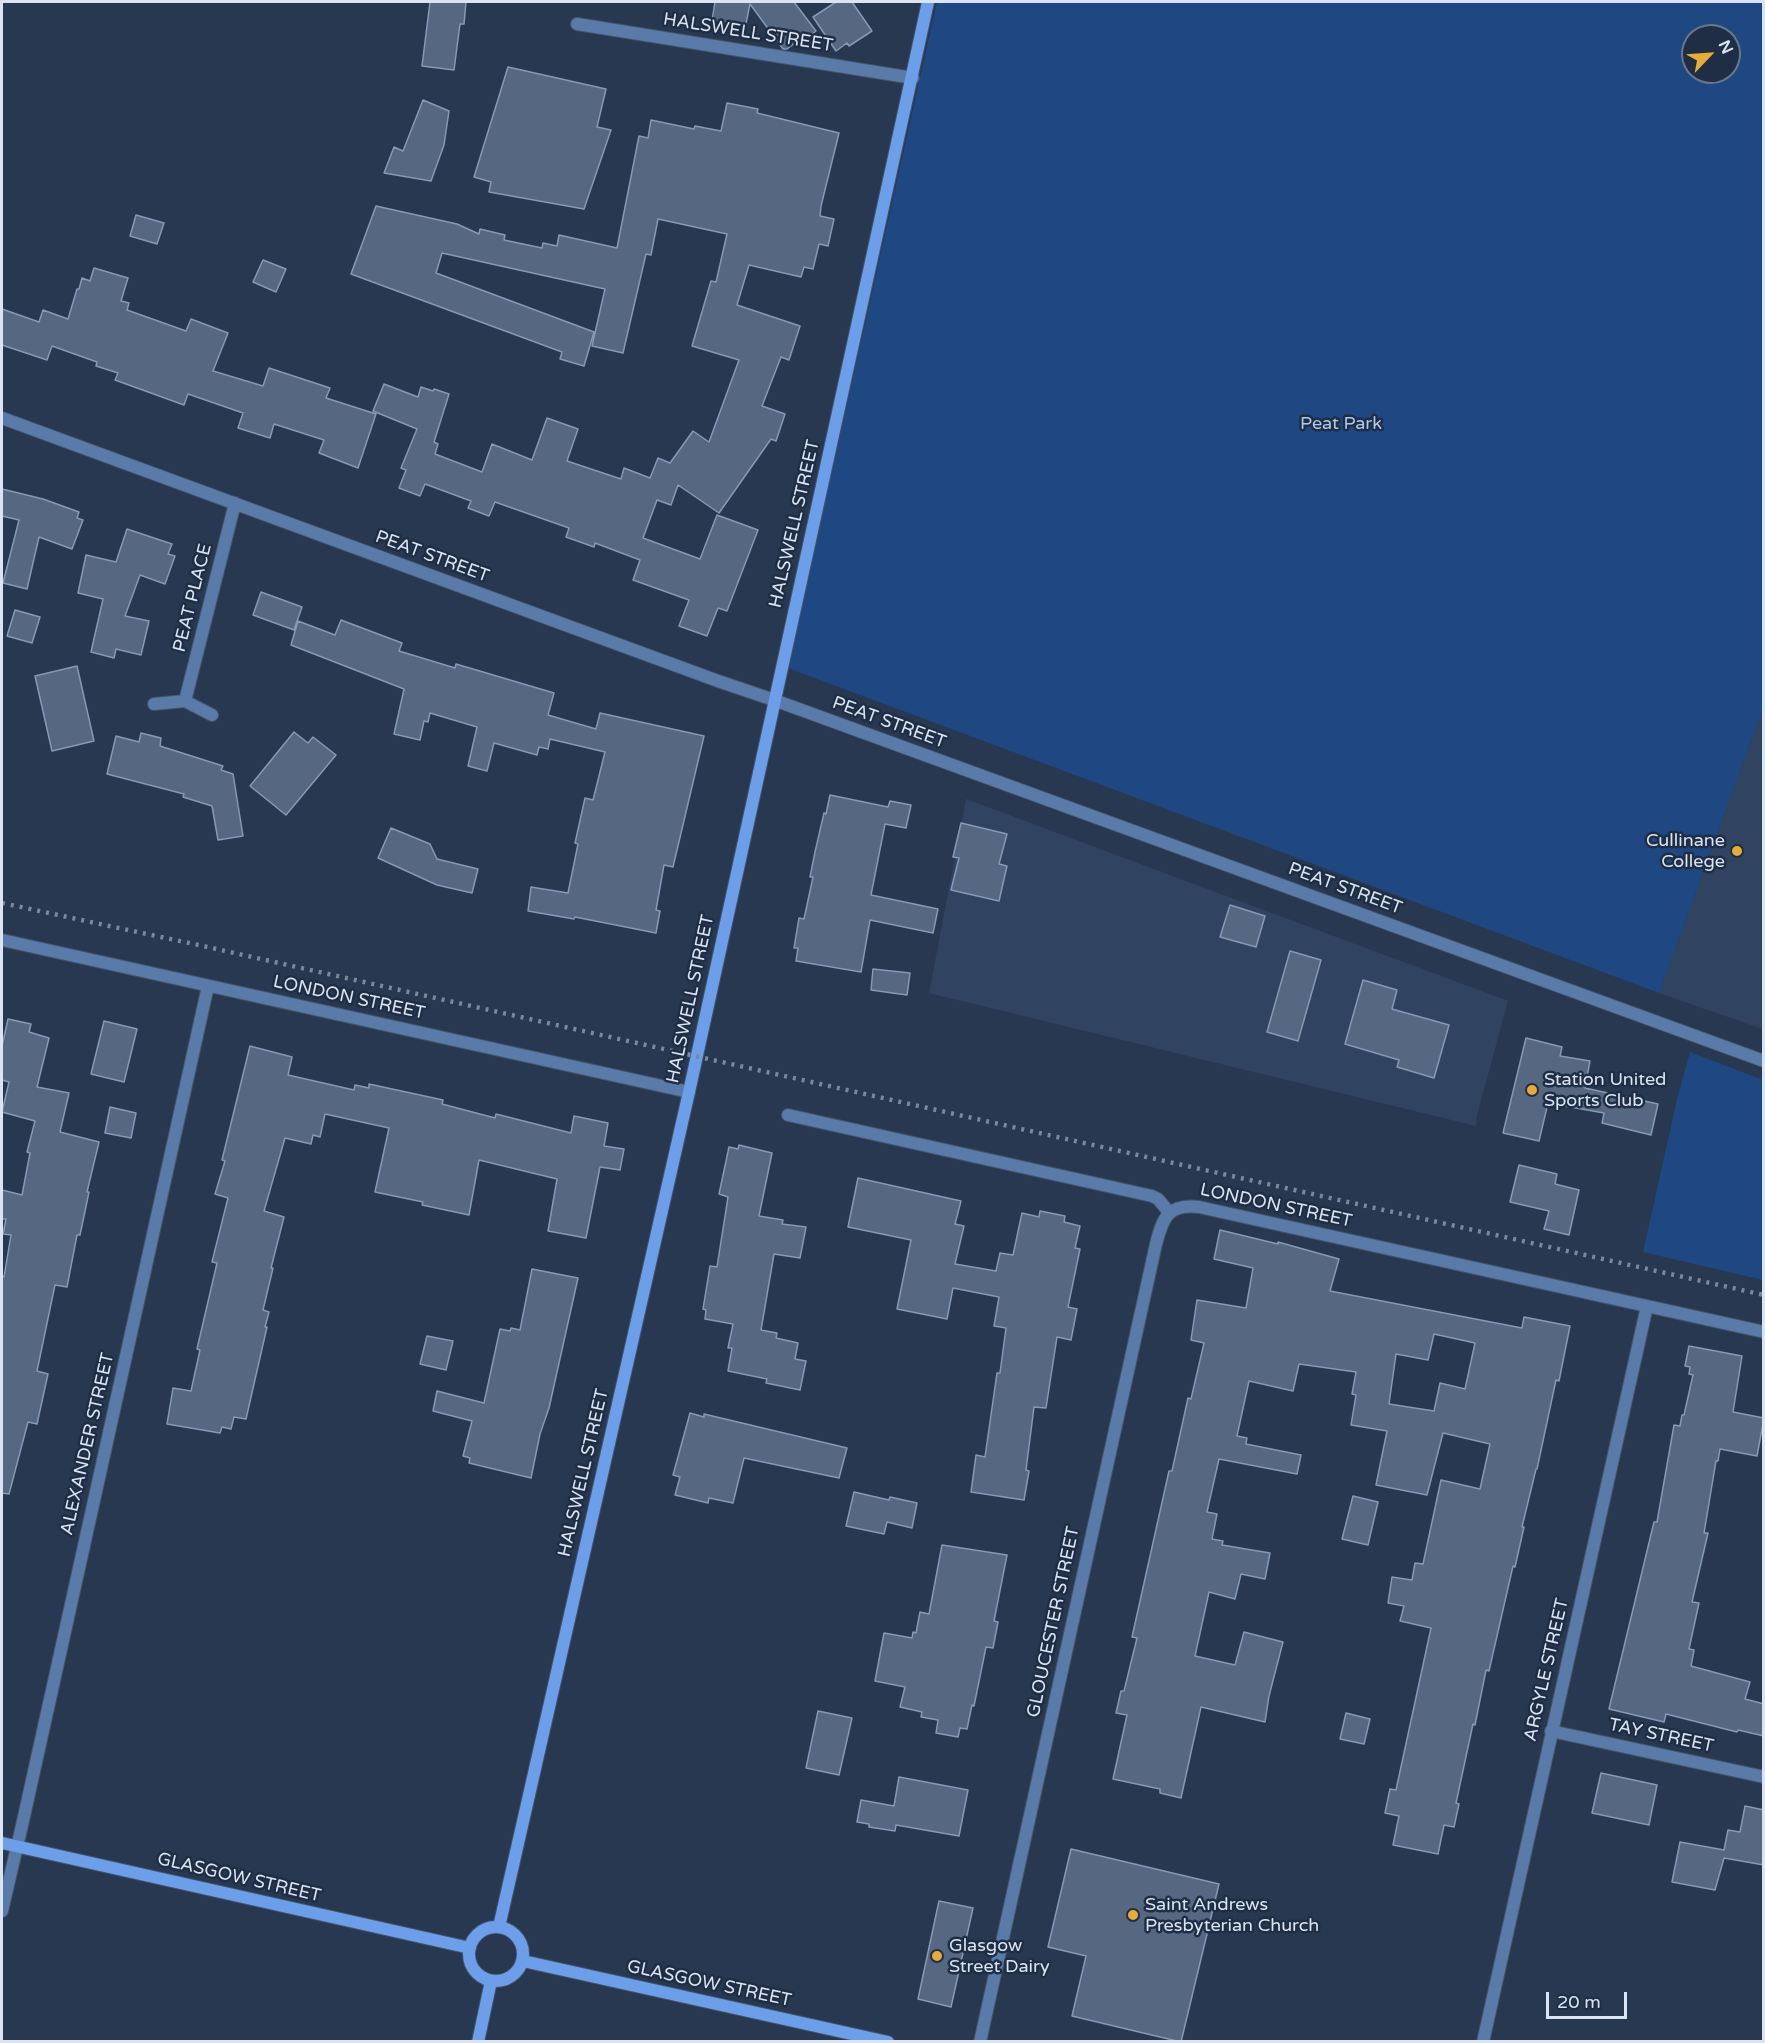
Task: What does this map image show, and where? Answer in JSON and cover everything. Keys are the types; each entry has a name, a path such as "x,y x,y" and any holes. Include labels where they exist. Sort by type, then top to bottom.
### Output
{"street":[{"name":"HALSWELL STREET","path":"499,1927 689,1092 928,2"},
{"name":"HALSWELL STREET","path":"577,24 913,78"},
{"name":"PEAT STREET","path":"2,418 1764,1061"},
{"name":"PEAT PLACE","path":"185,702 235,504"},
{"path":"154,704 185,702 212,715"},
{"name":"LONDON STREET","path":"2,940 689,1092"},
{"name":"ALEXANDER STREET","path":"2,1911 208,986"},
{"path":"788,1115 1152,1196 1158,1199 1169,1212"},
{"name":"LONDON STREET","path":"1169,1212 1177,1208 1199,1207 1764,1332"},
{"name":"GLOUCESTER STREET","path":"980,2042 1156,1244 1169,1212"},
{"name":"ARGYLE STREET","path":"1483,2042 1647,1306"},
{"name":"TAY STREET","path":"1551,1731 1764,1777"},
{"name":"GLASGOW STREET","path":"2,1843 470,1948"},
{"path":"499,1927 508,1929 516,1934 524,1951 523,1961 514,1975 500,1981 491,1981 476,1973 469,1957 470,1948 477,1934 483,1930 499,1927"},
{"name":"GLASGOW STREET","path":"523,1961 888,2042"},
{"path":"478,2042 491,1981"}],"shaded area":[{"name":"Cullinane College","path":"1763,709 1763,1029 1659,993"},
{"path":"966,799 1508,1001 1476,1126 929,993"}],"green space":[{"name":"Peat Park","path":"937,2 1763,2 1763,709 1659,993 788,668"},
{"path":"1690,1052 1763,1080 1763,1280 1643,1252 1678,1095"}],"building":[{"path":"430,2 466,2 464,24 460,24 454,70 422,66"},
{"path":"715,2 794,2 816,31 797,46 795,43 783,49 750,4 744,33 711,26"},
{"path":"836,2 852,2 872,31 849,46 847,43 836,51 813,17"},
{"path":"508,67 606,89 597,127 611,130 584,209 489,192 491,182 474,177"},
{"path":"423,100 449,111 444,145 431,181 384,173 394,147 403,151"},
{"path":"727,103 758,109 757,113 839,133 820,216 834,219 828,246 819,244 813,269 804,267 801,277 749,265 737,305 800,326 789,360 781,357 762,406 785,414 776,441 771,439 719,513 678,485 671,505 657,500 643,538 700,559 717,515 758,530 727,611 718,608 707,636 679,626 689,600 633,580 640,560 595,543 594,547 566,537 569,528 495,502 489,516 468,508 471,501 425,484 420,496 399,488 406,470 401,468 417,429 373,411 384,384 418,397 421,387 433,391 434,389 449,394 434,442 438,444 435,454 482,472 492,444 532,460 547,418 578,429 567,461 621,479 624,468 650,478 658,458 670,463 693,431 709,442 739,360 692,346 711,281 716,282 727,234 658,219 651,255 646,254 623,353 592,346 605,289 442,253 436,273 594,332 584,366 560,359 562,352 351,274 376,206 457,224 479,234 480,229 505,235 504,240 542,248 543,243 557,246 559,235 617,248 639,136 648,138 651,120 694,129 695,126 721,131"},
{"path":"136,215 164,223 157,244 130,236"},
{"path":"263,260 286,269 276,292 253,282"},
{"path":"94,268 128,278 121,301 129,303 127,310 186,331 191,319 228,333 213,371 263,386 269,368 330,388 326,398 376,414 358,468 319,453 324,440 274,424 270,438 238,428 243,413 188,394 184,405 115,380 118,373 96,366 97,362 52,346 47,360 2,345 2,309 39,322 43,310 68,319 82,278 90,281"},
{"path":"2,489 43,499 79,512 77,518 83,520 72,549 39,537 27,589 3,583 19,520 2,516"},
{"path":"127,529 172,544 168,554 175,556 165,584 140,575 125,616 149,621 141,655 116,649 114,658 91,652 103,599 78,593 86,555 116,562"},
{"path":"261,592 302,607 294,630 253,615"},
{"path":"15,610 40,617 32,643 7,636"},
{"path":"341,620 402,643 399,651 455,668 456,664 554,693 548,715 596,729 600,713 704,736 673,867 664,865 656,910 660,911 656,933 575,917 574,919 528,911 531,887 568,893 578,844 575,843 585,798 593,800 605,752 550,739 548,749 539,747 537,755 494,743 487,771 468,766 477,727 430,713 428,722 424,721 420,740 394,734 404,689 291,645 298,621 335,635"},
{"path":"77,666 94,741 52,751 35,676"},
{"path":"294,732 308,743 313,737 336,755 286,815 250,786"},
{"path":"141,733 161,738 160,746 223,766 221,770 233,774 243,836 218,840 212,806 183,797 184,794 107,774 116,736 139,742"},
{"path":"830,795 888,807 890,801 911,805 906,828 885,824 871,895 938,909 933,933 870,920 861,972 796,961 798,948 794,948 799,918 804,919 813,877 810,877 815,852"},
{"path":"961,823 1007,834 999,864 1007,866 999,901 951,890 959,858 953,857"},
{"path":"391,828 430,844 437,859 478,869 472,893 437,885 378,858"},
{"path":"1230,905 1265,916 1256,947 1220,937"},
{"path":"1290,951 1321,960 1298,1041 1267,1032"},
{"path":"873,969 910,973 907,995 871,990"},
{"path":"1363,980 1397,990 1392,1009 1449,1025 1434,1078 1397,1067 1399,1060 1345,1044"},
{"path":"8,1019 31,1024 29,1032 49,1038 37,1087 69,1093 60,1132 99,1142 67,1287 55,1285 37,1371 48,1374 37,1424 28,1422 9,1494 2,1493 2,1276 4,1277 11,1235 3,1234 6,1219 2,1219 2,1190 22,1195 30,1153 27,1152 35,1121 2,1112 9,1082 2,1080 2,1046"},
{"path":"104,1021 137,1029 124,1082 91,1074"},
{"path":"1526,1038 1562,1047 1560,1056 1590,1061 1585,1088 1658,1104 1651,1135 1602,1123 1604,1113 1548,1103 1539,1141 1503,1133"},
{"path":"250,1046 292,1057 288,1075 354,1090 355,1085 369,1088 369,1084 443,1100 442,1104 495,1118 496,1114 571,1133 574,1116 608,1123 604,1146 624,1149 620,1170 600,1167 586,1238 548,1231 557,1179 479,1160 469,1215 375,1192 389,1128 325,1114 320,1137 313,1135 311,1144 285,1138 264,1211 284,1217 263,1310 269,1312 265,1327 267,1327 246,1419 234,1417 231,1429 222,1427 220,1433 167,1424 173,1388 191,1391 200,1350 197,1349 217,1263 212,1262 228,1198 215,1194 225,1161 222,1160"},
{"path":"110,1107 136,1113 131,1138 105,1133"},
{"path":"739,1145 772,1153 759,1216 783,1220 782,1224 806,1227 800,1258 774,1254 761,1330 777,1333 776,1338 798,1343 795,1359 806,1361 800,1390 766,1383 767,1379 728,1371 732,1348 728,1348 733,1324 705,1319 706,1310 703,1309 710,1266 717,1267 728,1197 719,1194 729,1147 738,1149"},
{"path":"1519,1165 1557,1174 1555,1184 1579,1190 1569,1235 1544,1229 1549,1211 1510,1202"},
{"path":"858,1178 961,1201 955,1224 964,1226 955,1264 996,1271 1000,1253 1013,1255 1022,1213 1039,1217 1040,1211 1065,1216 1064,1222 1080,1226 1075,1248 1080,1249 1068,1307 1077,1309 1071,1340 1057,1337 1046,1408 1034,1407 1026,1470 1029,1471 1024,1500 971,1492 976,1455 985,1457 997,1373 1000,1373 1006,1328 994,1326 999,1297 953,1288 947,1319 897,1309 911,1240 848,1227"},
{"path":"1220,1230 1278,1244 1278,1242 1339,1259 1330,1291 1522,1328 1524,1317 1570,1326 1559,1381 1556,1380 1522,1527 1524,1527 1515,1567 1513,1566 1489,1671 1486,1670 1475,1725 1473,1724 1456,1803 1459,1804 1454,1827 1444,1825 1438,1854 1393,1845 1399,1816 1385,1813 1390,1789 1396,1790 1431,1628 1400,1621 1404,1606 1388,1603 1392,1577 1412,1580 1415,1563 1423,1564 1441,1480 1480,1489 1490,1444 1443,1433 1427,1495 1376,1485 1387,1431 1351,1425 1356,1395 1352,1394 1356,1372 1299,1364 1293,1391 1249,1381 1237,1436 1247,1438 1246,1444 1301,1455 1297,1474 1219,1459 1207,1512 1217,1514 1212,1539 1223,1541 1222,1545 1270,1553 1265,1579 1241,1574 1235,1599 1209,1592 1195,1656 1235,1665 1244,1632 1283,1642 1269,1696 1265,1722 1201,1707 1181,1798 1160,1793 1160,1789 1113,1779 1127,1715 1116,1713 1137,1638 1132,1637 1169,1471 1172,1471 1188,1398 1191,1399 1204,1343 1191,1340 1197,1300 1246,1308 1253,1268 1214,1259","holes":["1434,1334 1475,1343 1465,1389 1440,1383 1434,1411 1389,1404 1396,1354 1428,1360"]},
{"path":"532,1269 578,1278 531,1478 469,1463 470,1458 463,1456 472,1421 433,1411 437,1391 484,1403 500,1329 520,1330"},
{"path":"427,1336 453,1341 446,1370 420,1364"},
{"path":"1689,1346 1742,1356 1733,1412 1764,1418 1757,1456 1720,1449 1718,1461 1716,1461 1704,1533 1708,1533 1692,1602 1699,1603 1689,1649 1694,1650 1691,1666 1750,1682 1745,1699 1764,1704 1764,1736 1738,1730 1737,1732 1666,1714 1664,1722 1609,1709 1654,1522 1657,1522 1674,1425 1680,1426 1693,1375 1689,1374 1690,1367 1685,1366"},
{"path":"690,1413 704,1417 704,1414 847,1448 839,1478 744,1458 733,1503 709,1498 708,1503 675,1495 680,1477 673,1475"},
{"path":"854,1492 889,1500 890,1497 917,1503 912,1528 887,1522 884,1534 846,1526"},
{"path":"1353,1496 1378,1502 1368,1545 1342,1539"},
{"path":"942,1545 1007,1555 994,1621 998,1622 993,1648 986,1647 967,1729 960,1728 958,1737 936,1733 938,1720 921,1717 922,1712 900,1707 905,1687 875,1681 884,1633 912,1638 913,1632 916,1633 920,1612 929,1614"},
{"path":"818,1711 852,1718 839,1775 806,1768"},
{"path":"1346,1713 1370,1719 1364,1744 1340,1739"},
{"path":"1601,1773 1657,1785 1649,1825 1592,1813"},
{"path":"899,1777 968,1790 959,1836 896,1825 895,1831 869,1827 869,1824 857,1822 861,1800 894,1806"},
{"path":"1745,1806 1764,1810 1764,1865 1724,1858 1715,1890 1672,1882 1680,1842 1724,1850 1728,1830 1740,1832"},
{"name":"Saint Andrews Presbyterian Church","path":"1071,1849 1219,1884 1181,2042 1072,2016 1086,1956 1048,1947"},
{"path":"939,1901 973,1908 951,2007 918,1999"}],"railway":[{"path":"2,903 1764,1295"}],"place":[{"name":"Cullinane College","path":"1737,851"},
{"name":"Station United Sports Club","path":"1532,1090"},
{"name":"Saint Andrews Presbyterian Church","path":"1133,1915"},
{"name":"Glasgow Street Dairy","path":"937,1956"}]}
